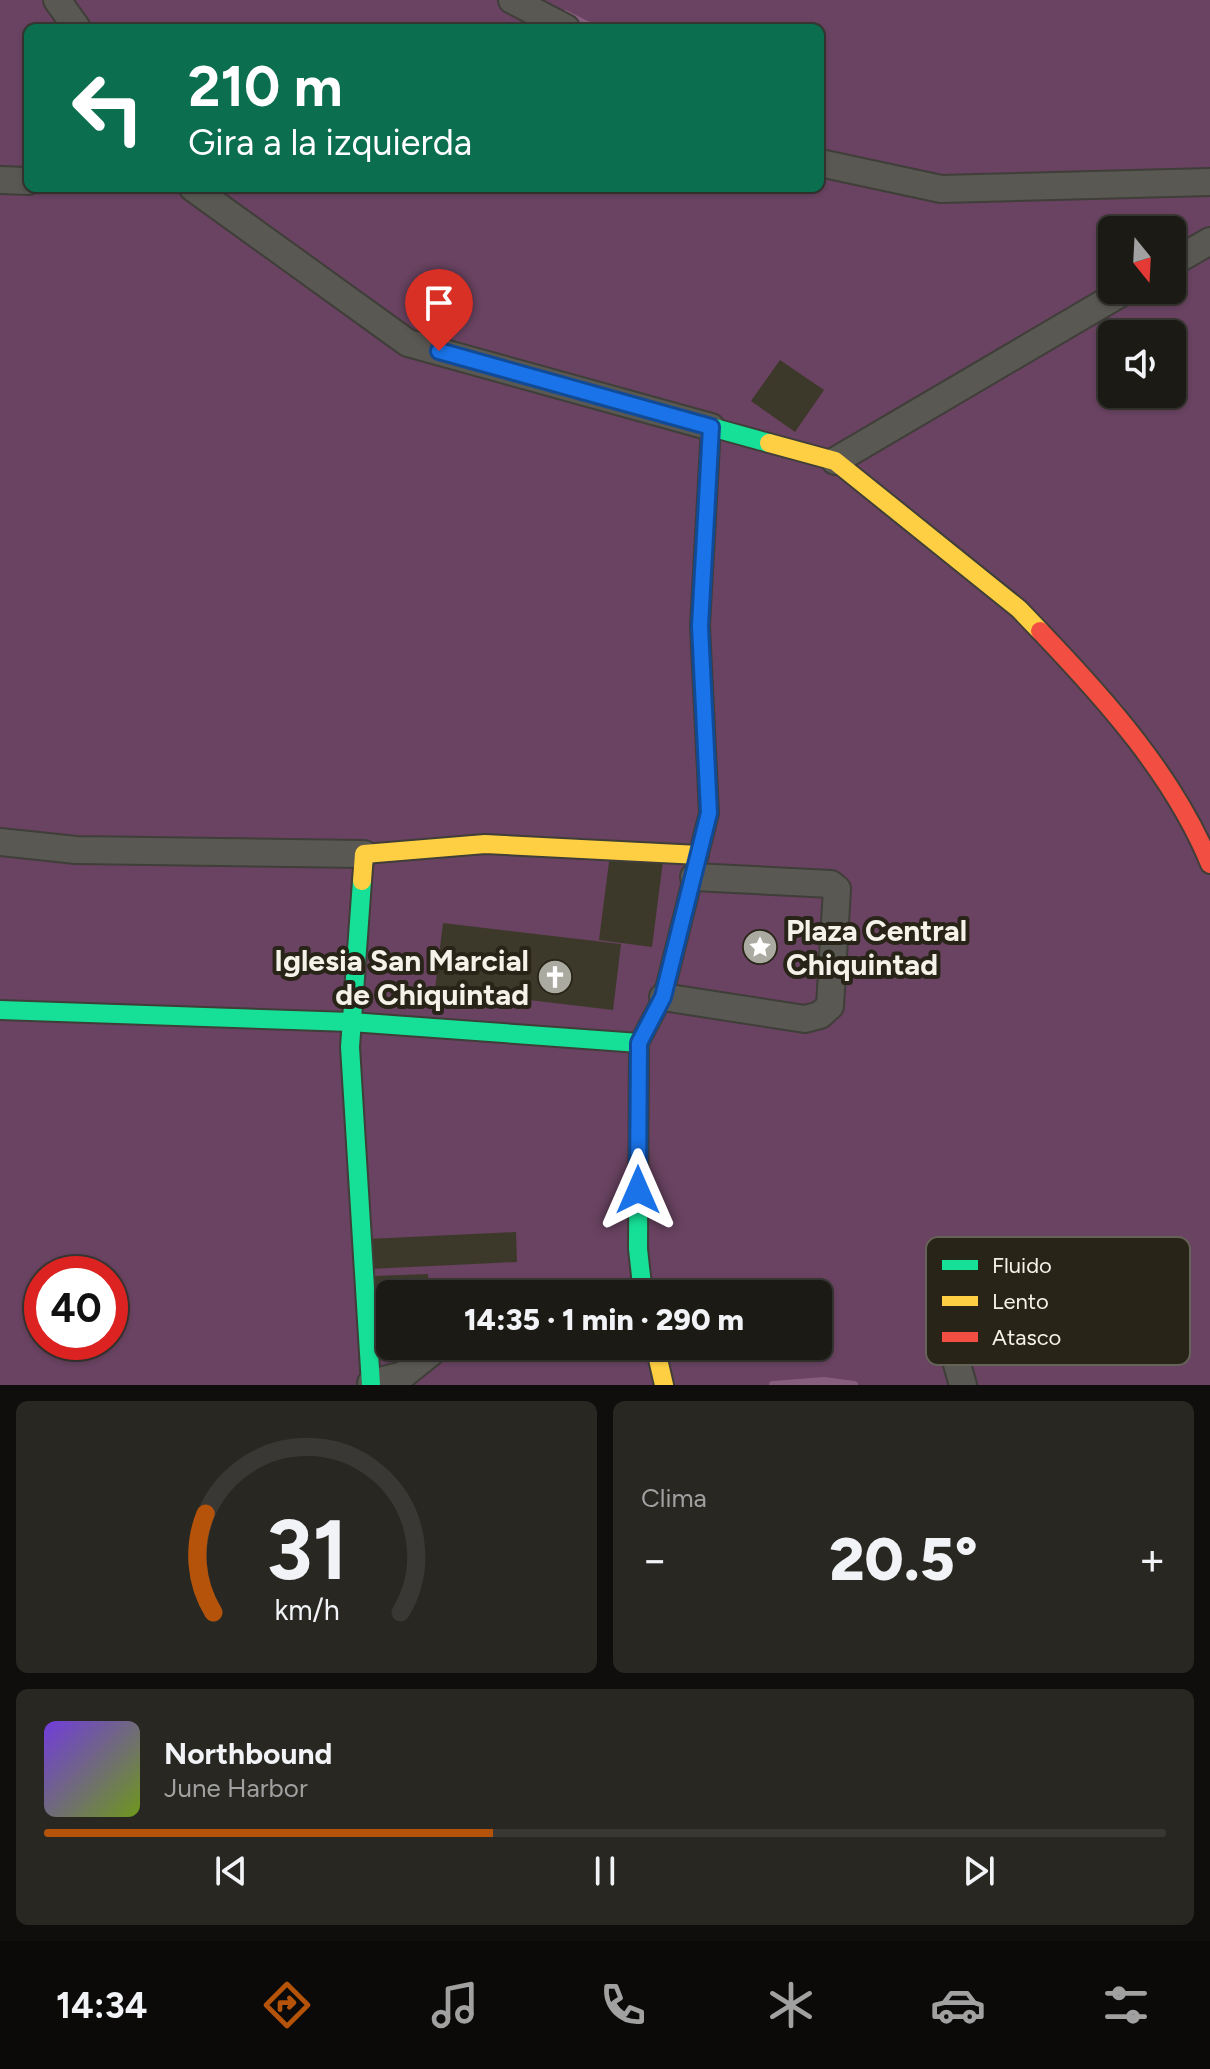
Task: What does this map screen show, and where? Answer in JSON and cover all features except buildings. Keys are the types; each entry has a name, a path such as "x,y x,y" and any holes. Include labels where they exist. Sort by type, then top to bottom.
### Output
{"street":[{"path":"57,0 74,24"},
{"path":"512,0 558,24"},
{"path":"824,164 941,189 1210,182"},
{"path":"0,180 24,181"},
{"path":"199,192 408,343 835,461 1019,609 1087,680 1158,771 1196,830 1210,864"},
{"path":"1186,255 1210,241"},
{"path":"835,461 1102,304"},
{"path":"639,1280 639,1043 663,997 709,813 700,626 711,427"},
{"path":"0,842 76,850 364,854 485,844 697,866 831,884 837,889 830,1006 820,1015 805,1019 663,997"},
{"path":"364,854 351,1022 358,1215 371,1384 403,1375 422,1360"},
{"path":"0,1010 351,1022 639,1043"},
{"path":"658,1360 664,1385"},
{"path":"957,1365 963,1385"}],"shaded area":[{"path":"0,0 1210,0 1210,1385 0,1385"}],"waterway":[{"path":"565,14 585,24"},
{"path":"773,1385 824,1381 854,1385"}],"traffic: fast":[{"path":"641,1280 638,1249 639,1043 663,997 709,813 700,626 711,427 769,443"},
{"path":"362,881 350,1047 371,1385"},
{"path":"0,1010 351,1022 639,1043"}],"traffic: slow":[{"path":"769,443 835,461 1019,609 1040,631"},
{"path":"362,881 364,854 485,844 699,855"},
{"path":"658,1360 664,1385"}],"traffic: jam":[{"path":"1040,631 1113,712 1158,770 1178,800 1210,864"}],"place":[{"name":"Plaza Central Chiquintad","path":"760,947"},
{"name":"Iglesia San Marcial de Chiquintad","path":"555,977"}],"route":[{"path":"439,351 711,427 700,626 709,813 663,997 639,1043 638,1190"}]}
